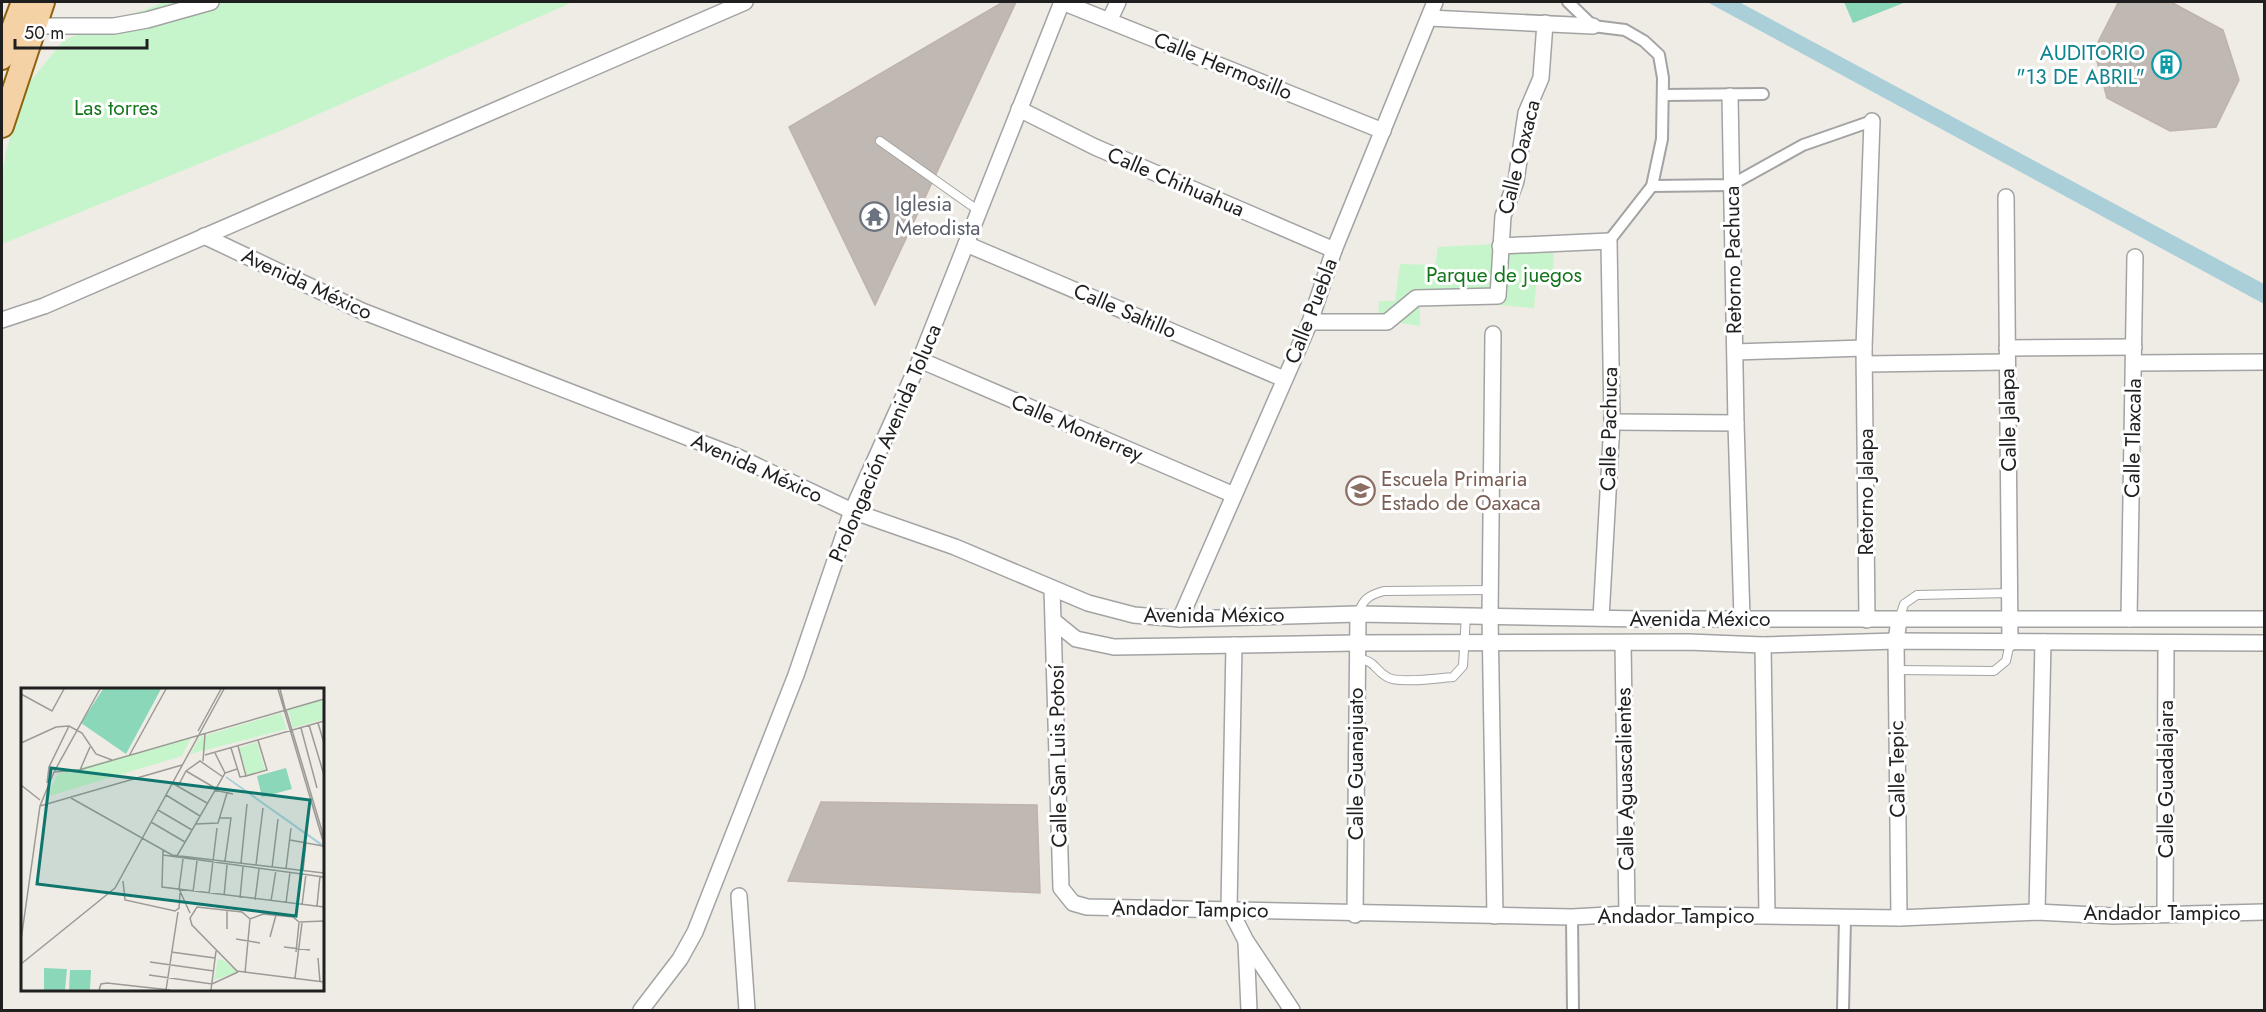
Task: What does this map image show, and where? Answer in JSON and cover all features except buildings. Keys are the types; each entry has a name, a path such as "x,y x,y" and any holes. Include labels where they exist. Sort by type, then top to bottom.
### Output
{"main road":[{"path":"2,126 24,26 23,2"},
{"path":"2,58 43,2"}],"street":[{"path":"24,26 114,26 147,20 211,2"},
{"path":"2,320 44,306 745,2"},
{"name":"Calle Hermosillo","path":"1062,2 1110,19 1383,131"},
{"name":"Prolongación Avenida Toluca","path":"641,1011 680,959 695,932 796,675 852,511 920,360 1062,2"},
{"path":"1110,19 1118,2"},
{"name":"Calle Puebla","path":"1180,619 1310,322 1334,250 1435,2"},
{"path":"1568,2 1593,26"},
{"path":"1428,18 1545,22 1625,30 1644,41 1659,55 1663,95 1662,139 1652,186 1609,241 1500,246"},
{"name":"Calle Oaxaca","path":"1310,322 1379,323 1394,318 1416,298 1494,297 1500,292 1500,246 1503,216 1516,181 1526,113 1543,67 1545,22"},
{"path":"1663,95 1763,94"},
{"name":"Retorno Pachuca","path":"1730,96 1742,618"},
{"name":"Calle Chihuahua","path":"1019,110 1095,147 1334,250"},
{"path":"1652,186 1731,185 1803,145 1872,121"},
{"name":"Retorno Jalapa","path":"1867,620 1864,348 1872,121"},
{"name":"Calle Jalapa","path":"2006,197 2010,643"},
{"name":"Avenida México","path":"204,237 362,311 738,457 852,511 955,547 1088,603 1134,615 1180,619 1358,614 1867,620 2265,620"},
{"name":"Calle Pachuca","path":"1601,618 1612,422 1609,241"},
{"name":"Calle Saltillo","path":"966,244 1284,378"},
{"name":"Calle Tlaxcala","path":"2129,619 2135,256"},
{"path":"1493,334 1490,616 1495,916"},
{"path":"1865,364 2134,347"},
{"path":"1735,352 1864,348"},
{"name":"Calle Monterrey","path":"920,360 1234,495"},
{"path":"2134,363 2265,362"},
{"path":"1612,422 1736,423"},
{"name":"Calle San Luis Potosí","path":"1052,589 1055,622 1061,888 1074,903 1087,907"},
{"name":"Calle Guanajuato","path":"1355,915 1358,614"},
{"name":"Calle Tepic","path":"1899,620 1896,641 1899,918"},
{"name":"Avenida México","path":"1055,622 1076,639 1114,647 1356,643 1762,645 1896,641 2265,644"},
{"path":"2037,912 2043,642"},
{"name":"Calle Aguascalientes","path":"1623,643 1627,914"},
{"name":"Calle Guadalajara","path":"2166,644 2166,913"},
{"path":"1234,645 1229,908 1246,941 1292,1011"},
{"path":"1762,645 1767,915"},
{"path":"739,896 747,1011"},
{"name":"Andador Tampico","path":"1087,907 1229,908 1355,915 1572,917 1627,914 1899,918 2037,912 2113,916 2265,912"},
{"path":"1572,917 1573,1011"},
{"path":"1843,1011 1845,918"},
{"path":"1246,941 1249,1011"}],"lane":[{"path":"880,141 979,211"},
{"path":"1358,614 1367,596 1384,591 1490,590"},
{"path":"1899,620 1904,604 1917,595 2010,593"},
{"path":"1356,658 1376,664 1388,678 1397,680 1453,677 1463,666 1466,615"},
{"path":"1897,670 1994,671 2006,661 2010,643"}],"green space":[{"name":"Las torres","path":"165,2 573,2 280,131 2,244 2,181 6,151 24,89 64,40"},
{"path":"1844,2 1906,2 1853,23"},
{"name":"Parque de juegos","path":"1497,244 1554,246 1553,273 1537,277 1534,308 1420,299 1420,326 1378,320 1379,301 1395,301 1400,264 1435,265 1438,247"}],"water":[{"path":"1707,2 1739,2 2264,284 2264,304"}],"place":[{"name":"AUDITORIO \"13 DE ABRIL\"","path":"2166,65"},
{"name":"Iglesia Metodista","path":"874,216"},
{"name":"Escuela Primaria Estado de Oaxaca","path":"1360,491"}]}
